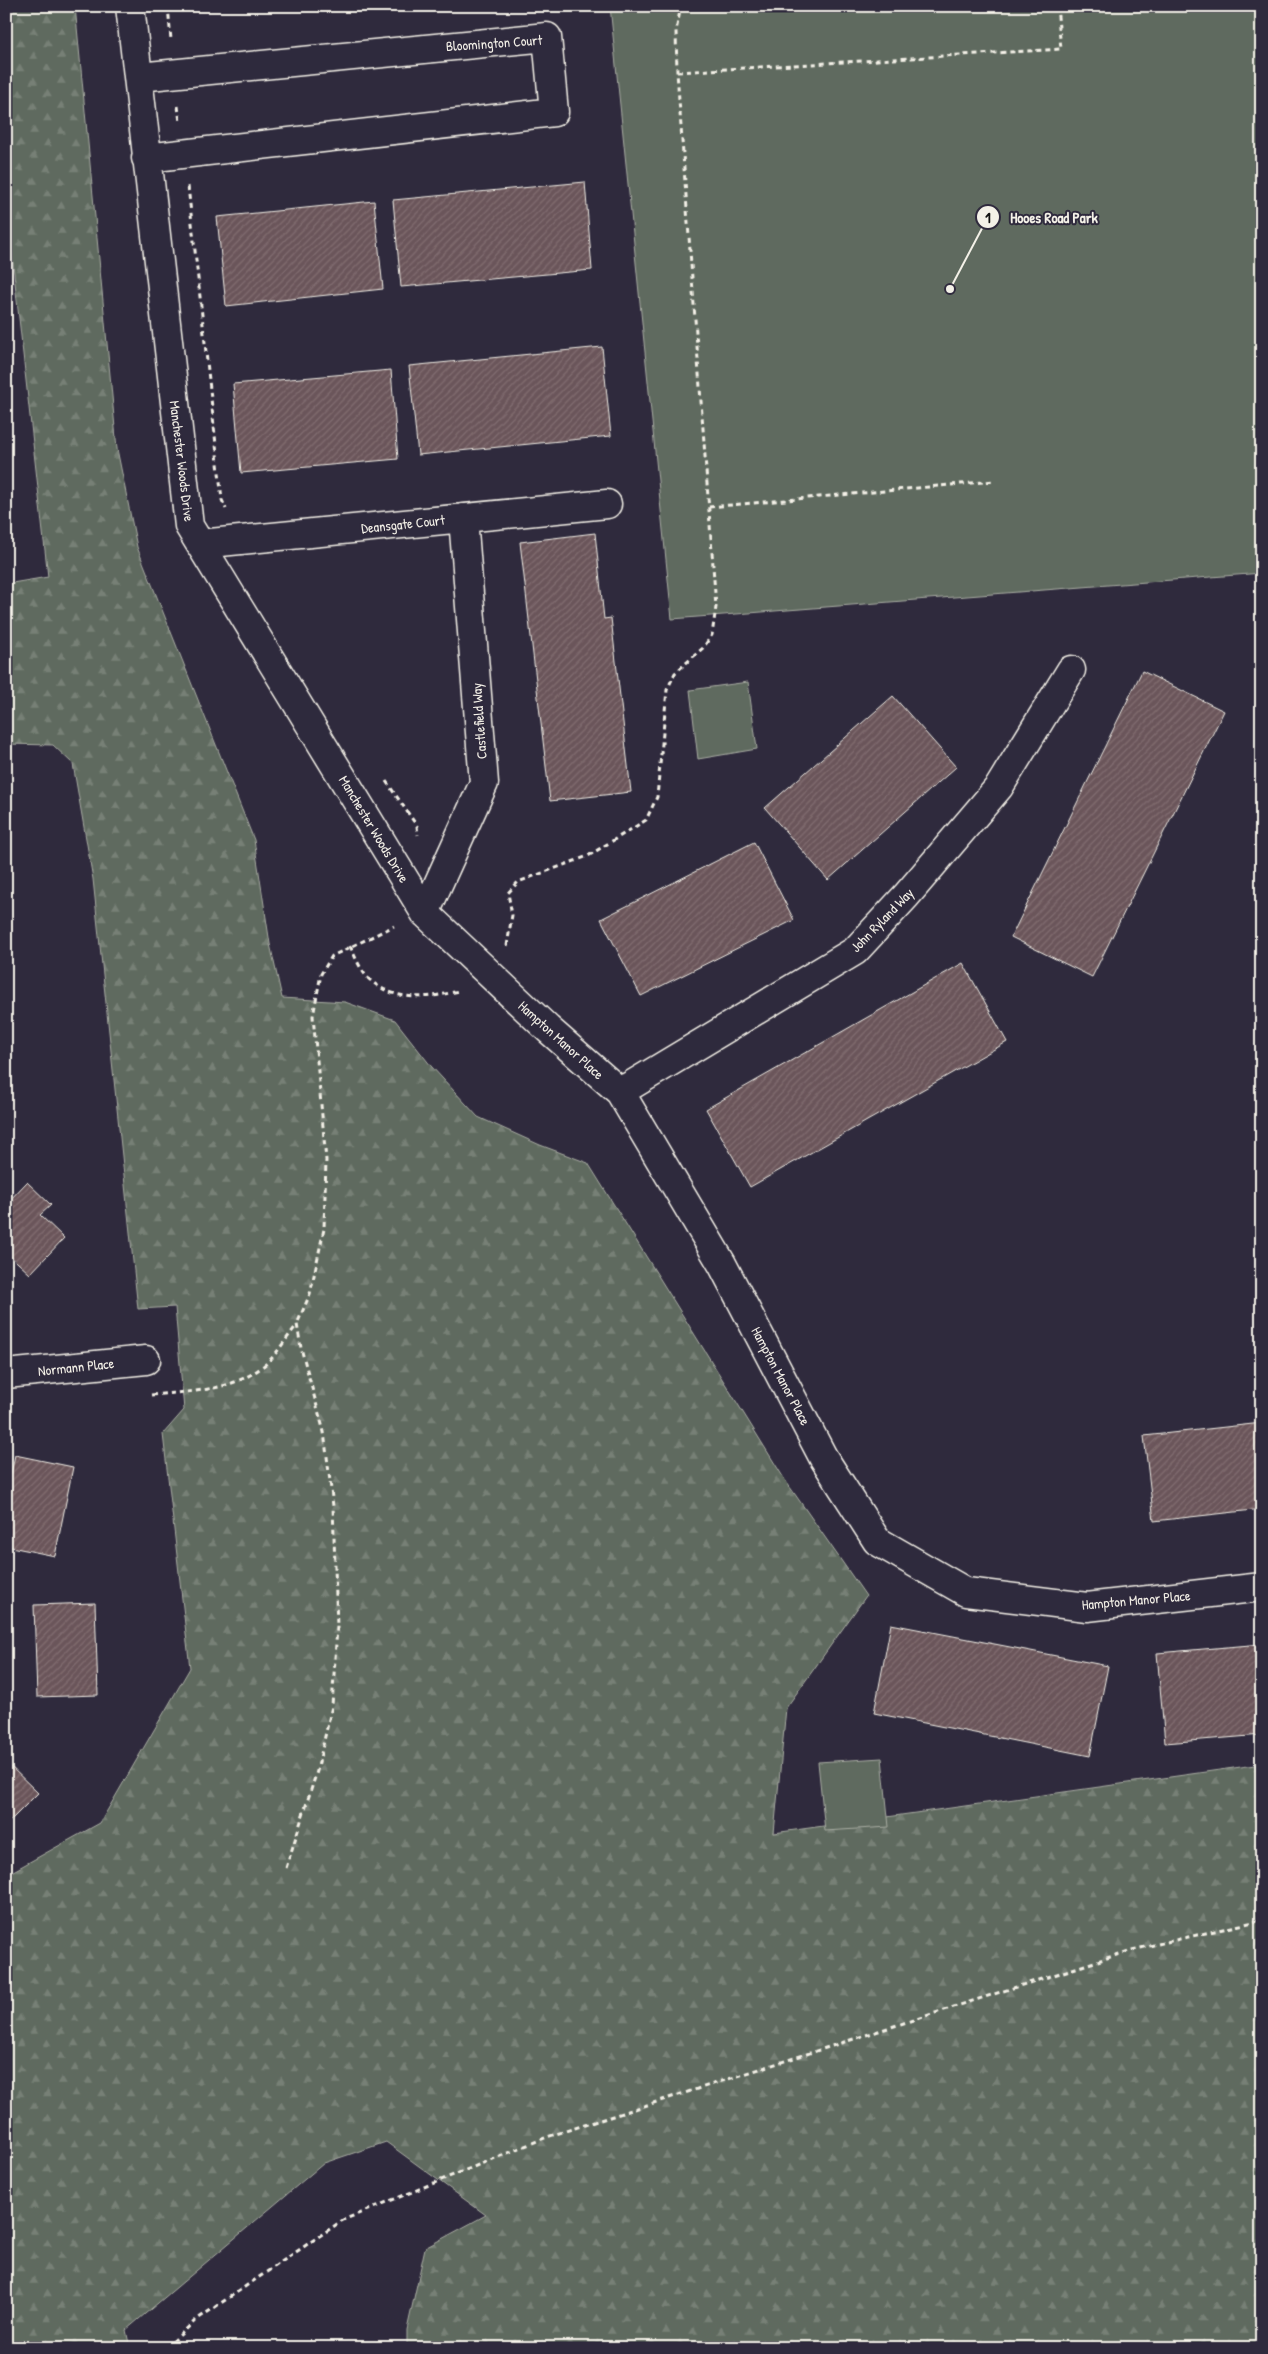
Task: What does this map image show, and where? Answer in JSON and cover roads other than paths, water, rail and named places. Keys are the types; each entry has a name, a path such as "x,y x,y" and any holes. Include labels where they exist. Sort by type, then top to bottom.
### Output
{"street":[{"name":"Manchester Woods Drive","path":"130,6 189,526 425,912"},
{"name":"Bloomington Court","path":"139,77 547,37 554,112 146,158"},
{"name":"Deansgate Court","path":"200,544 607,504"},
{"name":"Castlefield Way","path":"425,912 484,783 464,518"},
{"name":"John Ryland Way","path":"620,1092 855,951 906,896 999,787 1070,670"},
{"name":"Hampton Manor Place","path":"425,912 548,1030 620,1092 722,1264 823,1456 877,1541 966,1592 1087,1607 1262,1587"},
{"name":"Normann Place","path":"6,1374 146,1360"}],"place":[{"name":"Hooes Road Park","path":"950,289"}]}
